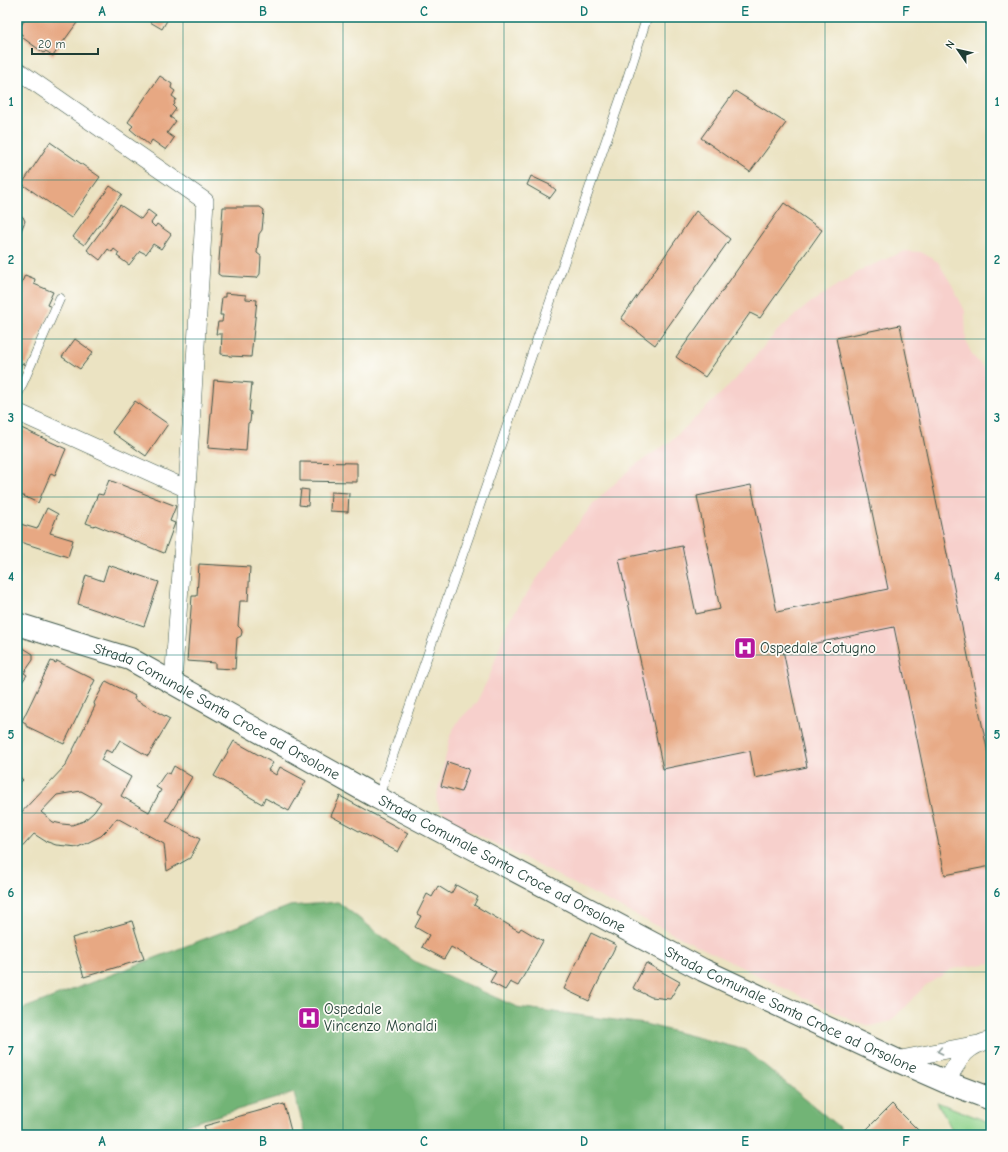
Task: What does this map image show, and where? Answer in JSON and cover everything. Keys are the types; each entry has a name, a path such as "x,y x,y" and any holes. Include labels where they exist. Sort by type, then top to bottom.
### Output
{"street":[{"path":"17,70 205,201 187,489 172,683"},
{"path":"17,412 187,489"},
{"name":"Strada Comunale Santa Croce ad Orsolone","path":"17,624 130,659 378,798 703,970 896,1060 946,1082 991,1099"},
{"path":"896,1060 984,1042"},
{"path":"946,1082 965,1053 984,1042"}],"lane":[{"path":"378,798 624,89 647,17"},
{"path":"17,396 60,298"}],"shaded area":[{"name":"Ospedale Cotugno","path":"905,251 921,252 938,262 965,311 966,341 972,355 991,375 991,963 952,969 925,986 891,1021 871,1026 853,1021 804,998 651,923 470,831 448,818 440,809 436,799 451,733 459,720 476,703 490,675 508,622 536,580 592,505 632,467 670,442 734,381 778,330 810,303 863,269"}],"green space":[{"name":"Ospedale Vincenzo Monaldi","path":"338,902 414,961 517,1007 645,1024 746,1050 839,1127 843,1135 306,1135 294,1093 186,1125 189,1135 17,1135 17,1011 290,906"},
{"path":"937,1102 991,1123 991,1135 955,1135"}],"building":[{"path":"27,17 75,17 79,20 53,56 46,51 44,53 23,38 24,36 17,31"},
{"path":"153,17 169,17 162,29 150,22"},
{"path":"160,76 172,84 171,88 175,91 172,96 176,99 173,106 176,109 170,117 176,121 167,133 174,138 166,150 152,140 149,145 130,129 133,126 128,122"},
{"path":"735,91 786,123 750,172 701,138"},
{"path":"50,142 100,177 71,218 22,184"},
{"path":"531,176 550,185 556,190 550,198 527,185"},
{"path":"110,186 122,194 84,245 73,237"},
{"path":"784,203 822,230 760,318 750,313 705,377 676,357"},
{"path":"120,205 141,219 148,210 156,216 151,223 155,227 157,224 171,234 161,249 153,244 146,254 140,251 129,265 117,256 119,253 114,249 112,252 108,249 100,260 87,250"},
{"path":"223,207 260,207 264,210 262,230 259,234 257,253 261,256 260,274 257,278 221,276 218,274"},
{"path":"696,211 730,239 655,345 621,319"},
{"path":"17,214 23,217 25,221 17,241"},
{"path":"25,275 35,279 34,284 53,292 47,305 52,307 26,365 22,363 17,373 17,293"},
{"path":"225,293 246,295 246,299 257,300 251,357 221,354 222,334 216,334 218,322 222,322 223,315 220,315 222,297 225,297"},
{"path":"900,325 991,768 991,866 945,875 894,627 783,650 807,767 755,778 750,751 663,769 619,559 682,546 696,614 720,609 697,496 751,485 777,612 888,589 836,338"},
{"path":"75,339 93,352 80,369 62,357"},
{"path":"214,380 252,383 249,411 251,412 250,422 248,423 246,451 208,448"},
{"path":"135,401 168,424 146,456 112,432"},
{"path":"17,426 66,449 55,475 51,473 38,503 17,493 21,482 17,480"},
{"path":"300,462 357,463 357,482 300,481"},
{"path":"109,480 176,506 170,521 175,523 164,553 95,525 86,523 98,494 103,495"},
{"path":"301,489 309,490 308,506 299,505"},
{"path":"331,492 349,493 348,512 330,511"},
{"path":"47,508 58,514 50,533 73,540 68,557 17,541 17,523 37,529"},
{"path":"199,564 250,567 248,601 240,601 238,626 242,632 241,636 237,638 235,669 215,668 215,663 187,661 192,596 197,596"},
{"path":"108,565 159,582 144,626 78,604 86,575 103,581"},
{"path":"17,644 33,654 33,660 24,673 27,675 22,682 20,680 17,684"},
{"path":"51,661 56,663 57,661 95,680 64,744 26,726 26,723 22,721"},
{"path":"106,681 135,696 134,699 170,719 148,756 120,740 112,753 106,750 101,760 131,777 121,796 149,812 161,790 156,787 166,772 170,774 174,766 192,777 166,821 200,839 190,858 167,871 164,844 117,818 101,836 78,847 56,845 45,841 34,834 17,853 17,817 65,766 95,706 94,703","holes":["81,791 101,802 94,812 84,821 72,825 53,822 41,812 57,795"]},
{"path":"234,741 273,763 268,770 276,775 280,767 306,781 289,811 265,798 262,804 214,776"},
{"path":"448,762 469,769 461,792 441,786"},
{"path":"17,774 23,780 17,786"},
{"path":"340,796 408,833 398,852 331,816"},
{"path":"456,885 478,897 474,905 519,931 521,928 543,941 518,986 510,982 505,990 490,982 496,972 451,947 444,959 422,947 429,935 415,927 421,916 417,914 427,894 432,897 438,886 451,894"},
{"path":"132,921 144,959 84,977 72,938"},
{"path":"591,933 616,945 589,1001 564,989"},
{"path":"646,963 680,982 670,999 651,997 633,988"},
{"path":"284,1104 292,1135 207,1135 204,1126"},
{"path":"892,1104 923,1135 862,1134"}],"place":[{"name":"Ospedale Cotugno","path":"745,648"},
{"name":"Ospedale Vincenzo Monaldi","path":"309,1018"}]}
